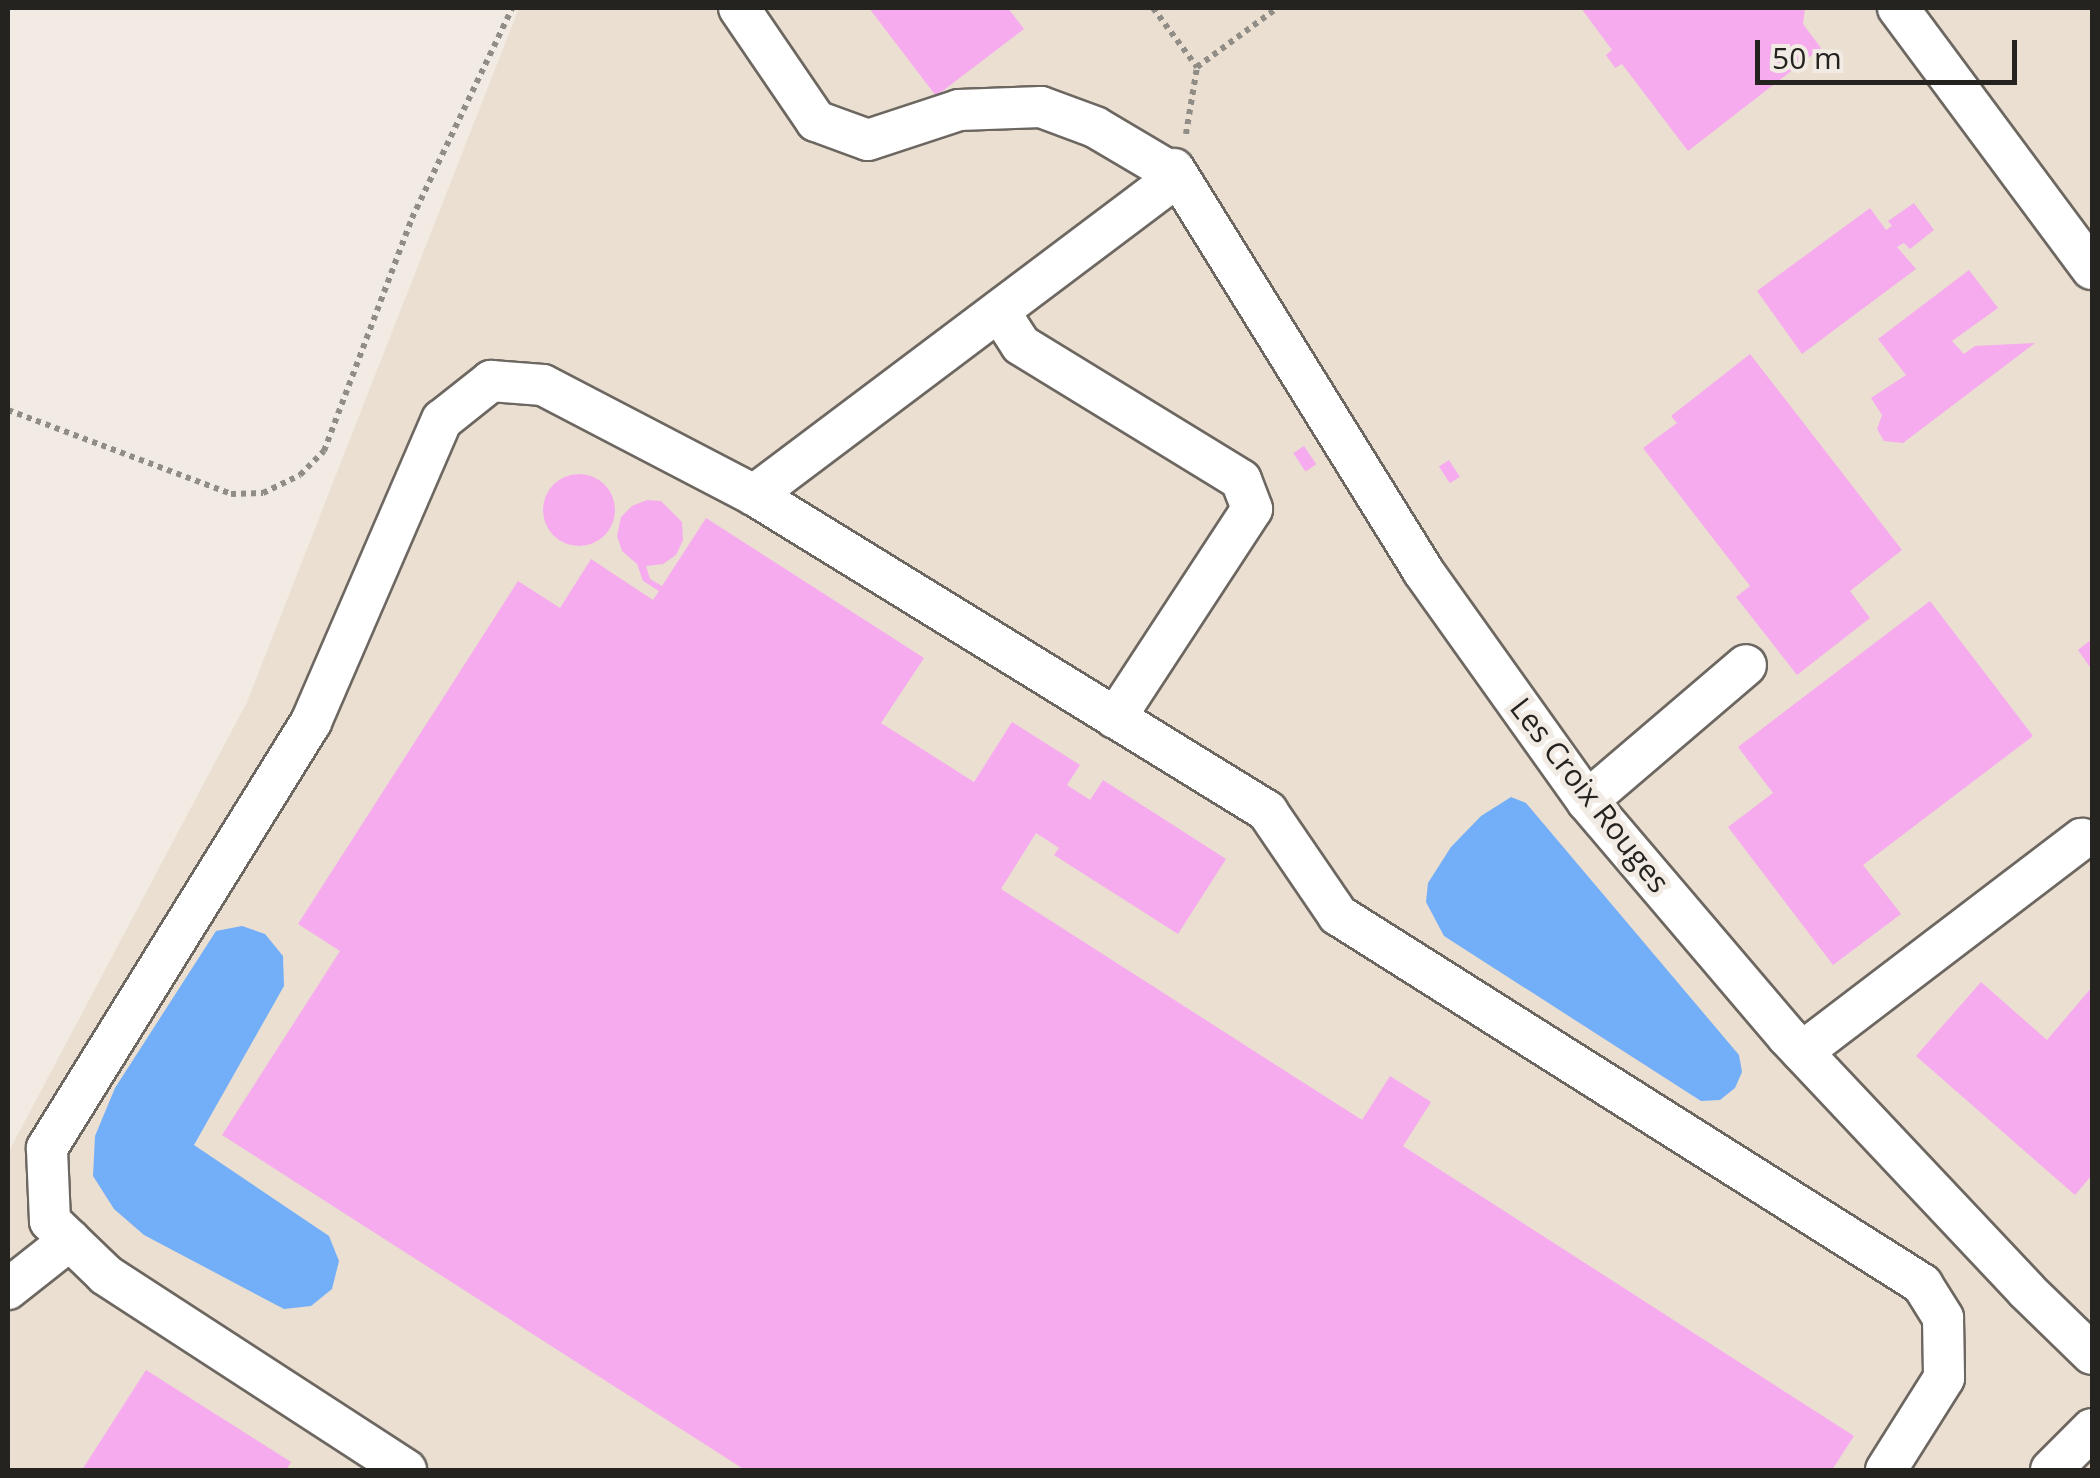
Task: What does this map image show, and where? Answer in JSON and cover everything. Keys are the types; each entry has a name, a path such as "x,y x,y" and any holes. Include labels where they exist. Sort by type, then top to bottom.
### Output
{"street":[{"path":"740,8 816,121 868,140 959,110 1041,107 1095,127 1176,173 754,495"},
{"path":"1898,8 2092,269"},
{"name":"Les Croix Rouges","path":"1176,173 1423,571 1587,801 1802,1052 2026,1290 2092,1354"},
{"path":"999,310 1021,345 1241,480 1252,509 1115,718"},
{"path":"406,1470 106,1275 50,1221 47,1148 311,722 442,420 492,381 542,384 754,495 1267,811 1338,915 1922,1284 1944,1318 1944,1378 1886,1470"},
{"path":"1587,801 1746,665"},
{"path":"1802,1052 2082,839"},
{"path":"8,1290 70,1240"},
{"path":"2051,1470 2092,1430"}],"path":[{"path":"8,410 231,494 263,493 300,475 324,451 412,218 512,8"},
{"path":"1153,8 1197,66"},
{"path":"1176,173 1197,66 1277,8"}],"shaded area":[{"path":"519,8 2092,8 2092,1470 8,1470 8,1153 247,702"}],"water":[{"path":"1511,797 1526,803 1739,1055 1742,1072 1735,1088 1720,1100 1701,1101 1444,936 1426,902 1428,883 1451,847 1481,816"},
{"path":"242,926 265,934 283,956 284,986 194,1145 329,1236 339,1261 332,1289 311,1306 284,1309 144,1235 114,1209 93,1176 95,1136 115,1088 216,931"}],"building":[{"path":"869,8 1008,8 1024,29 936,96"},
{"path":"1581,8 1805,8 1803,24 1821,48 1688,151 1622,64 1615,68 1606,55 1612,50"},
{"path":"1914,203 1934,230 1910,249 1904,243 1897,247 1916,269 1802,354 1757,291 1870,208 1886,230 1892,226 1888,221"},
{"path":"1969,270 1998,308 1952,341 1964,354 1975,346 2035,343 1903,443 1884,441 1877,429 1882,415 1871,398 1906,375 1878,339"},
{"path":"1750,354 1902,550 1850,591 1870,618 1797,675 1736,597 1750,586 1643,448 1677,423 1671,416"},
{"path":"1304,446 1316,464 1306,472 1293,453"},
{"path":"1449,460 1460,477 1450,483 1439,467"},
{"path":"579,474 604,485 615,510 604,535 579,546 554,535 543,510 554,485"},
{"path":"647,500 661,501 682,522 683,540 676,555 663,564 646,566 650,579 662,586 706,518 924,658 881,723 974,782 1012,722 1080,765 1067,785 1090,800 1103,780 1226,859 1178,934 1054,855 1059,848 1036,833 1001,889 1362,1120 1390,1076 1431,1102 1403,1146 1854,1436 1832,1470 745,1470 222,1135 340,951 298,924 518,581 560,608 591,559 653,600 659,591 643,581 637,564 622,551 617,536 621,517 632,506"},
{"path":"1930,601 2033,736 1863,865 1901,914 1833,965 1728,827 1773,793 1738,747"},
{"path":"2092,639 2092,670 2078,650"},
{"path":"1981,982 2047,1040 2092,987 2092,1175 2075,1195 1916,1056"},
{"path":"146,1370 291,1462 286,1470 82,1470"}]}
